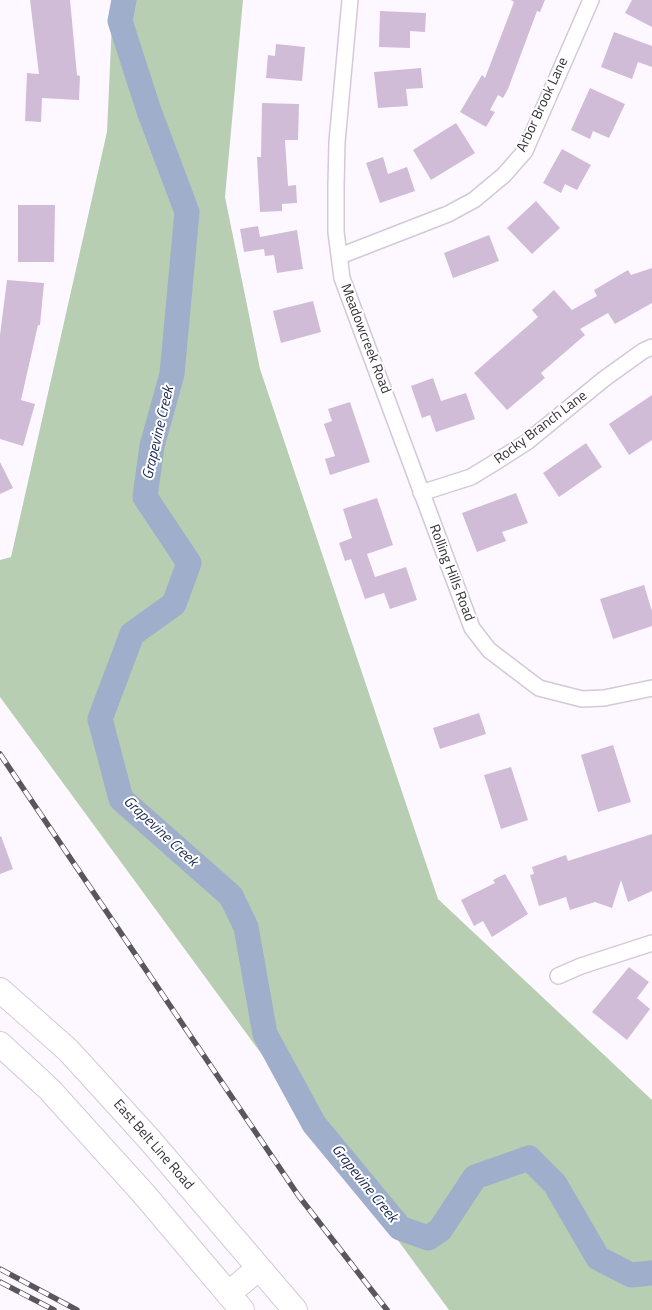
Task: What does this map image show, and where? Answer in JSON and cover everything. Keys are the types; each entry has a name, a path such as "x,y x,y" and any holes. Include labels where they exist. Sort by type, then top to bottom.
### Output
{"main road":[{"name":"East Belt Line Road","path":"0,990 68,1050 149,1139 295,1310"},
{"path":"0,1044 49,1089 143,1193 235,1302 259,1268"}],"street":[{"name":"Meadowcreek Road","path":"350,0 337,150 336,232 342,278 422,493"},
{"name":"Arbor Brook Lane","path":"340,256 448,214 474,200 504,175 525,151 591,0"},
{"name":"Rocky Branch Lane","path":"422,493 471,477 494,463 527,442 612,373 643,351 652,347"},
{"name":"Rolling Hills Road","path":"422,493 472,628 489,650 539,688 582,699 604,698 652,688"},
{"path":"558,976 581,966 652,943"}],"green space":[{"path":"113,0 243,0 225,197 260,369 438,899 652,1100 652,1310 449,1310 0,697 0,560 11,557 107,132"}],"building":[{"path":"30,0 70,0 77,75 80,76 79,100 42,98 41,122 25,121 27,73 39,74"},
{"path":"511,0 545,0 540,12 537,11 508,89 503,98 498,95 490,110 495,112 486,127 460,112 482,75 485,78 514,2"},
{"path":"632,0 652,0 652,27 625,13"},
{"path":"380,11 426,13 425,32 410,31 410,48 379,47"},
{"path":"614,32 652,46 652,67 638,62 632,79 601,67"},
{"path":"276,44 305,47 302,81 266,78 268,55 275,56"},
{"path":"421,68 423,88 406,89 408,106 378,108 374,72"},
{"path":"590,88 625,104 609,138 593,131 590,139 571,130"},
{"path":"262,103 299,104 298,140 285,140 288,186 296,185 297,203 282,204 282,211 260,212 257,157 261,157"},
{"path":"456,123 475,153 431,180 413,150"},
{"path":"562,149 591,165 577,190 565,184 561,193 543,183"},
{"path":"383,157 388,174 407,167 415,191 380,203 366,163"},
{"path":"536,201 560,228 532,254 507,228"},
{"path":"18,205 55,205 54,262 18,262"},
{"path":"258,226 260,237 297,230 303,269 277,273 274,255 265,256 264,249 244,252 240,229"},
{"path":"489,235 499,261 453,278 444,253"},
{"path":"652,268 652,303 615,324 608,313 580,329 585,335 541,373 545,378 507,410 474,373 538,317 532,310 554,290 572,310 597,296 594,290 628,270 631,275"},
{"path":"7,280 44,283 40,325 38,325 21,400 35,404 23,446 0,439 0,335"},
{"path":"313,301 321,332 281,343 273,311"},
{"path":"433,378 441,401 466,393 475,419 436,432 430,415 422,418 411,386"},
{"path":"652,395 652,440 629,455 609,424"},
{"path":"350,402 370,462 330,475 325,459 335,456 324,424 332,421 328,409"},
{"path":"586,443 602,467 559,497 543,473"},
{"path":"0,462 13,488 0,494"},
{"path":"516,493 528,523 502,532 506,541 477,552 462,513"},
{"path":"377,498 393,545 367,554 375,577 406,567 417,600 390,609 384,593 365,599 351,559 345,561 339,543 352,538 343,509"},
{"path":"644,585 652,611 652,626 613,639 600,599"},
{"path":"479,713 486,734 440,749 433,728"},
{"path":"613,745 631,802 598,812 581,755"},
{"path":"511,767 528,820 501,829 484,775"},
{"path":"652,834 652,891 628,902 621,880 612,908 595,902 570,910 566,897 539,906 530,875 534,874 532,867 566,855 568,861"},
{"path":"0,837 13,869 0,874"},
{"path":"505,874 528,914 492,937 483,921 474,926 461,900 495,883 493,880"},
{"path":"629,967 649,982 637,998 650,1009 627,1040 592,1012"}],"waterway":[{"name":"Grapevine Creek","path":"124,0 120,21 149,111 187,212 172,374 152,446 145,497 189,563 174,604 132,634 100,719 121,799 231,896 246,927 265,1034 314,1124 400,1228 428,1238 440,1230 475,1177 529,1158 555,1184 598,1258 631,1275 652,1273"}],"railway":[{"path":"0,754 298,1195 387,1310"},
{"path":"0,1269 77,1310"},
{"path":"0,1282 54,1310"}]}
